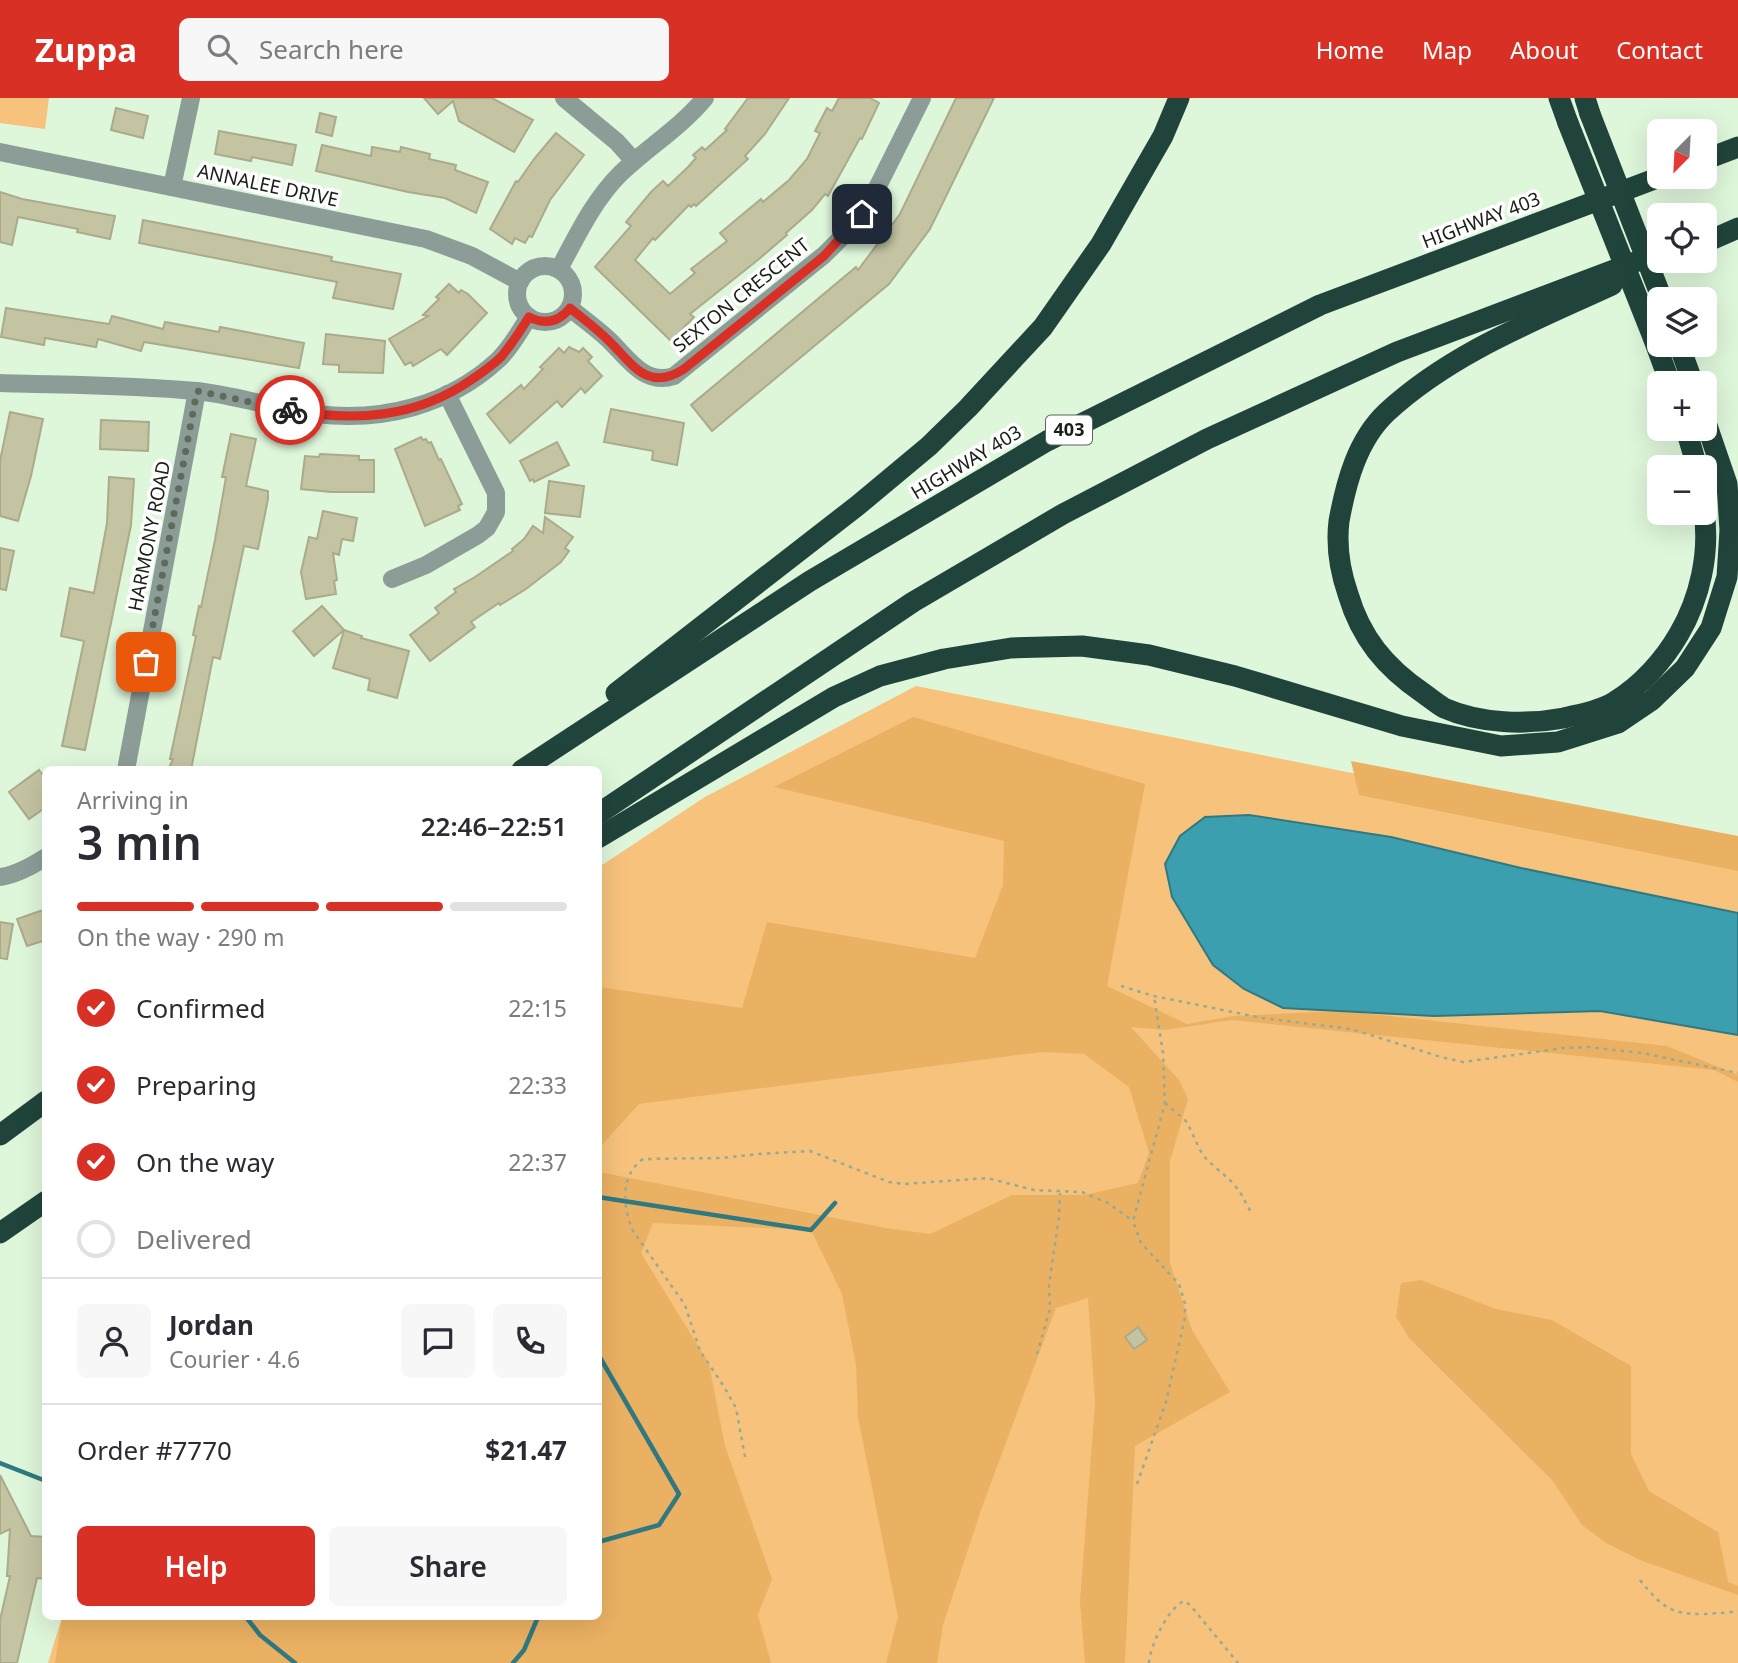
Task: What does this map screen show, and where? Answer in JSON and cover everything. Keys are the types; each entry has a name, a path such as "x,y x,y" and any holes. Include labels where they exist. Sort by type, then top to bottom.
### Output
{"highway":[{"path":"526,766 857,506 929,446 968,408 1043,327 1101,244 1163,136 1179,98"},
{"path":"1559,98 1666,371"},
{"path":"1588,106 1656,287"},
{"path":"1717,155 1738,147"},
{"name":"HIGHWAY 403","path":"527,766 810,581 1047,441 1320,305 1647,182"},
{"path":"1717,232 1738,226"},
{"path":"1717,236 1738,226"},
{"path":"602,811 913,602 1063,514 1208,439 1397,352 1647,258"},
{"path":"1647,269 1472,350 1426,380 1385,414 1360,449 1344,490 1337,536 1342,576 1354,614 1369,644 1403,680 1444,708 1490,721 1539,723 1582,714 1614,703 1644,678 1670,650 1687,621 1703,574 1704,525"},
{"path":"602,836 834,697 880,676 944,659 1011,648 1082,646 1149,655 1235,676 1402,726 1501,746 1558,742 1618,723 1652,700 1685,668 1711,628 1727,577 1730,530 1727,484 1712,441"},
{"path":"0,1135 42,1104"},
{"path":"0,1233 42,1204"}],"street":[{"path":"172,187 191,98"},
{"path":"564,98 617,142 634,161"},
{"path":"559,270 597,201 634,161 680,125 705,98"},
{"name":"SEXTON CRESCENT","path":"570,308 606,338 639,372 663,379 674,376 824,256 845,235 871,200 922,98"},
{"name":"ANNALEE DRIVE","path":"0,152 426,239 472,256 520,282"},
{"path":"550,267 559,270 571,282 573,299 570,308 564,315 547,322 529,317 519,305 520,282 532,269 550,267"},
{"path":"0,383 197,391 306,412 350,416 388,415 426,404 447,394 499,359 529,317"},
{"name":"HARMONY ROAD","path":"127,766 197,391"},
{"path":"393,579 426,565 478,534 487,528 496,512 496,493 447,394"},
{"path":"0,877 32,866 42,860"}],"path":[{"path":"1121,986 1154,996 1273,1020 1351,1029 1441,1058 1463,1062 1587,1047 1642,1053 1738,1073"},
{"path":"1137,1483 1166,1402 1183,1332 1185,1304 1179,1284 1141,1243 1133,1221 1165,1103 1163,1053 1154,996"},
{"path":"1165,1103 1187,1122 1207,1160 1235,1186 1252,1214"},
{"path":"745,1457 736,1408 700,1351 685,1305 633,1231 628,1219 624,1197 629,1175 637,1163 652,1158 722,1158 810,1151 889,1182 920,1184 987,1178 1034,1190 1082,1192 1133,1221"},
{"path":"1037,1354 1050,1309 1049,1285 1060,1192"},
{"path":"1640,1580 1655,1599 1674,1612 1685,1615 1738,1611"},
{"path":"1149,1663 1149,1654 1161,1629 1184,1601 1238,1663"}],"shaded area":[{"path":"0,98 49,98 45,129 0,123"},
{"path":"916,686 1738,850 1738,1663 48,1663 61,1620 602,1620 602,865 705,797"},
{"path":"913,717 1145,784 1107,986 1187,1024 1234,1016 1343,1011 1667,1046 1738,1075 1738,1082 1714,1070 1232,1020 1165,1030 1131,1027 1179,1080 1188,1099 1170,1161 1170,1263 1192,1330 1230,1392 1135,1446 1125,1663 1085,1663 1080,1602 1095,1403 1088,1298 1056,1308 982,1507 943,1625 937,1663 886,1663 898,1617 858,1418 856,1365 842,1294 811,1230 653,1223 641,1253 709,1364 725,1446 772,1579 758,1615 771,1663 55,1663 62,1620 602,1620 602,1173 886,1228 930,1234 1012,1195 1084,1195 1138,1183 1149,1153 1129,1087 1084,1054 1042,1052 639,1104 602,1145 602,987 742,1008 767,922 975,958 1003,885 1004,841 774,787"},
{"path":"1351,761 1738,836 1738,871 1359,795"},
{"path":"1421,1280 1496,1309 1552,1320 1631,1366 1631,1454 1649,1491 1718,1532 1728,1582 1738,1586 1738,1595 1640,1560 1606,1543 1582,1525 1552,1480 1409,1338 1396,1317 1401,1283"}],"water":[{"path":"1249,815 1391,837 1521,868 1738,913 1738,1035 1600,1011 1434,1016 1283,1008 1244,989 1213,965 1172,897 1165,864 1180,836 1205,817"}],"building":[{"path":"424,98 492,98 533,120 514,152 459,121 453,101 438,114"},
{"path":"748,98 789,98 765,134 745,156 748,159 696,206 689,205 655,240 653,238 635,260 670,294 695,273 691,269 727,241 720,233 789,180 807,159 820,133 815,131 827,108 832,111 839,98 870,98 879,103 862,139 860,138 828,196 825,194 787,235 690,314 694,317 671,341 595,267 631,226 626,222 651,192 663,181 668,186 696,158 693,155 702,147 705,150 727,130 725,129"},
{"path":"956,98 994,98 930,229 889,284 712,431 691,405 856,267 858,270 900,214"},
{"path":"116,108 148,116 143,138 111,130"},
{"path":"320,113 336,117 332,136 316,132"},
{"path":"219,131 296,145 292,165 252,157 251,161 215,154"},
{"path":"556,133 584,155 550,200 532,237 529,236 525,243 515,238 512,244 490,229 516,181 518,182"},
{"path":"322,145 371,156 372,147 400,152 401,147 430,154 429,159 456,165 455,170 488,182 476,213 445,198 316,171"},
{"path":"0,192 22,199 115,216 110,239 77,232 78,229 18,217 12,245 0,242"},
{"path":"143,220 332,257 331,261 401,274 393,309 333,298 337,282 139,243"},
{"path":"449,284 459,293 461,290 468,294 487,313 447,355 441,349 413,366 411,362 405,365 389,339 428,316 423,315"},
{"path":"6,308 109,324 112,316 163,329 165,322 219,332 220,327 304,343 299,368 144,342 141,351 98,339 96,347 45,338 44,345 1,337"},
{"path":"326,334 385,341 383,373 339,372 339,365 323,364"},
{"path":"569,347 579,352 583,348 592,357 588,361 602,376 585,393 581,388 562,407 557,401 510,443 487,414 521,385 524,389 543,369 540,367 559,348 564,353"},
{"path":"611,409 684,423 677,465 652,460 653,451 604,442"},
{"path":"10,412 43,419 18,521 0,516 0,461"},
{"path":"101,420 149,422 148,451 100,449"},
{"path":"231,434 256,439 246,486 268,491 258,549 244,546 220,659 213,657 192,766 170,766 196,636 193,635 215,540 226,477 222,477"},
{"path":"421,437 428,443 431,442 462,504 458,506 460,510 425,526 395,449"},
{"path":"557,442 569,465 534,482 533,479 530,481 520,461"},
{"path":"320,454 359,456 359,460 374,460 374,492 301,489 305,456 319,457"},
{"path":"109,477 134,479 131,525 85,750 62,746 84,641 61,636 70,588 94,593 107,523"},
{"path":"549,481 584,486 580,517 545,513"},
{"path":"323,511 357,518 353,541 342,539 339,555 333,553 336,594 306,599 301,572 309,537 317,539"},
{"path":"545,517 573,537 565,548 569,551 561,562 526,589 471,622 475,627 430,661 410,635 439,613 435,608 456,592 454,589 513,551 533,526 543,533"},
{"path":"0,548 14,551 6,590 0,589"},
{"path":"322,606 344,630 314,656 293,631"},
{"path":"344,630 362,636 361,638 409,651 397,698 368,690 370,679 333,668"},
{"path":"39,770 42,774 42,810 29,819 9,792"},
{"path":"42,910 42,941 27,946 17,919"},
{"path":"0,922 13,924 7,959 0,958"},
{"path":"1138,1327 1147,1340 1134,1349 1125,1337"},
{"path":"0,1475 31,1536 42,1537 42,1579 37,1578 17,1663 0,1663 0,1620 10,1576 7,1576 10,1529 0,1534"}],"waterway":[{"path":"602,1198 811,1230 835,1203"},
{"path":"602,1361 679,1494 659,1525 602,1541"},
{"path":"0,1463 42,1479"},
{"path":"248,1620 260,1635 295,1663"},
{"path":"513,1663 524,1650 537,1620"}],"way so far":[{"path":"146,662 197,391 290,410"}],"route":[{"path":"290,410 334,416 371,416 388,415 426,404 463,385 499,359 529,317 547,322 556,320 570,308 606,338 639,372 663,379 674,376 824,256 862,214"}]}
